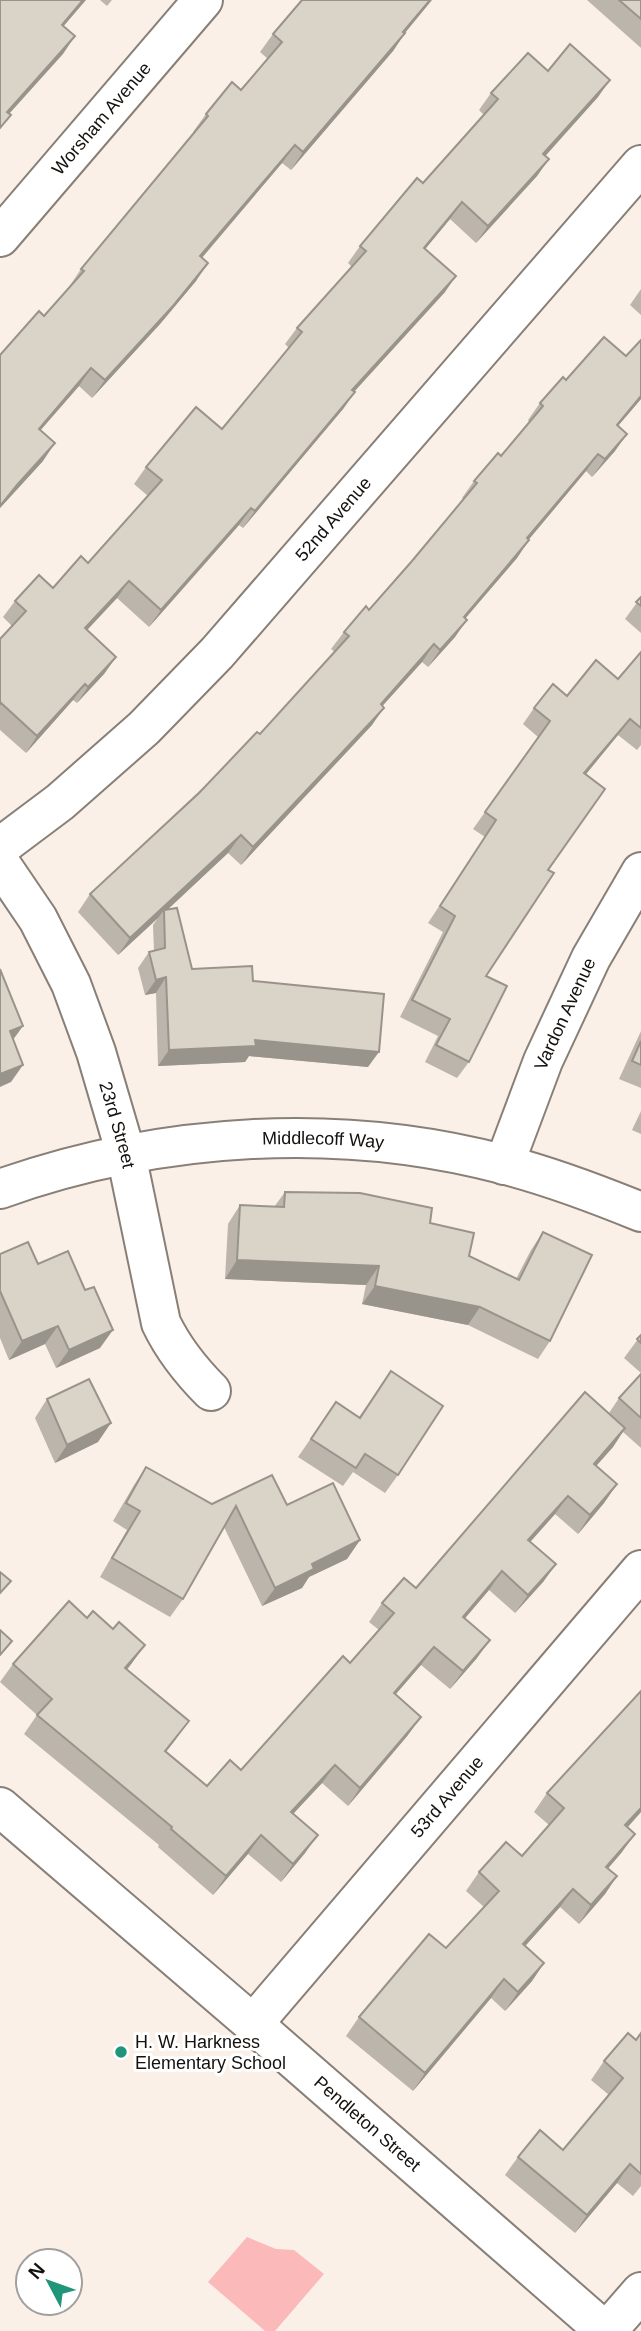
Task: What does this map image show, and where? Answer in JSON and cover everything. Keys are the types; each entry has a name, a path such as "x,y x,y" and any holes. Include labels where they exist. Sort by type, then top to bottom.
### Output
{"street":[{"name":"Worsham Avenue","path":"0,237 203,0"},
{"name":"52nd Avenue","path":"0,847 60,802 144,728 217,653 641,166"},
{"name":"23rd Street","path":"0,863 38,919 71,984 96,1052 126,1154 161,1323 174,1349 211,1391"},
{"name":"Vardon Avenue","path":"504,1164 543,1061 586,970 641,872"},
{"name":"Middlecoff Way","path":"0,1189 41,1175 126,1154 189,1144 279,1138 367,1142 429,1149 504,1164 576,1186 641,1212"},
{"name":"53rd Avenue","path":"253,2024 641,1570"},
{"name":"Pendleton Street","path":"0,1807 606,2331"},
{"path":"606,2331 641,2292"}],"shaded area":[{"path":"247,2237 276,2249 294,2250 324,2274 275,2331 265,2331 208,2282"}],"building":[{"path":"0,0 83,0 62,25 75,36 7,112 11,115 0,128"},
{"path":"302,0 430,0 303,152 295,145 200,256 208,263 173,306 105,380 91,368 39,429 55,443 0,506 0,355 39,311 44,316 84,271 81,269 208,116 206,114 232,82 241,90 282,42 273,34"},
{"path":"619,0 641,0 641,19"},
{"path":"570,44 610,80 543,154 549,159 488,226 462,202 424,248 456,276 352,390 355,392 255,511 251,508 161,610 129,581 85,628 116,657 88,687 85,684 37,736 0,704 0,639 26,611 15,601 39,575 53,588 81,556 88,563 162,480 146,467 196,407 222,429 302,332 297,328 366,251 360,246 417,178 423,183 498,99 491,93 528,53 548,71"},
{"path":"604,337 626,356 641,340 641,396 617,425 627,434 605,459 598,454 464,617 467,620 440,650 434,644 381,704 384,708 253,847 241,835 130,938 90,894 199,793 257,732 260,734 349,636 344,632 366,606 369,610 412,561 477,483 474,481 498,453 501,456 543,406 540,403 563,377 566,380"},
{"path":"641,652 641,728 630,719 584,773 605,789 548,870 554,873 486,976 507,986 469,1062 436,1045 450,1019 412,1000 455,916 440,906 496,820 485,812 550,721 534,708 553,684 567,696 596,660 618,679"},
{"path":"177,908 192,969 252,966 253,981 384,994 379,1052 255,1040 256,1046 169,1050 166,977 156,980 149,952 165,948 164,910"},
{"path":"0,969 23,1026 10,1031 23,1065 0,1074"},
{"path":"641,1041 641,1065 632,1061"},
{"path":"285,1192 360,1193 432,1208 430,1223 474,1233 469,1256 519,1280 543,1232 592,1255 550,1341 480,1307 375,1286 379,1266 237,1260 240,1205 284,1207"},
{"path":"28,1242 38,1264 68,1251 85,1290 94,1287 113,1330 69,1350 58,1326 22,1341 0,1291 0,1254"},
{"path":"391,1371 443,1406 398,1475 365,1454 356,1468 311,1439 336,1402 360,1418"},
{"path":"641,1374 641,1418 619,1398"},
{"path":"89,1379 111,1423 67,1445 47,1399"},
{"path":"585,1392 625,1428 594,1464 617,1484 590,1515 568,1496 528,1540 556,1564 528,1595 502,1571 463,1617 490,1640 463,1671 434,1647 394,1693 421,1717 360,1788 335,1765 291,1812 318,1835 293,1864 261,1835 226,1876 171,1829 172,1827 37,1715 52,1699 13,1664 69,1601 87,1618 93,1611 113,1629 119,1622 145,1645 125,1668 189,1721 165,1751 207,1786 230,1760 241,1770 343,1656 350,1663 394,1613 382,1603 404,1578 416,1588"},
{"path":"146,1467 212,1504 272,1475 287,1505 333,1483 360,1540 312,1564 314,1569 275,1588 236,1506 183,1599 112,1558 140,1511 126,1503"},
{"path":"0,1572 11,1581 0,1593"},
{"path":"0,1630 12,1641 0,1655"},
{"path":"641,1691 641,1808 625,1825 635,1834 606,1867 617,1876 591,1905 573,1889 523,1944 544,1963 518,1992 504,1979 425,2073 359,2017 429,1934 446,1948 499,1891 479,1872 506,1842 522,1856 564,1808 547,1793"},
{"path":"628,2033 636,2040 641,2033 641,2174 630,2164 587,2215 518,2157 540,2130 563,2150 623,2078 604,2061"}],"place":[{"name":"H. W. Harkness Elementary School","path":"121,2052"}]}
